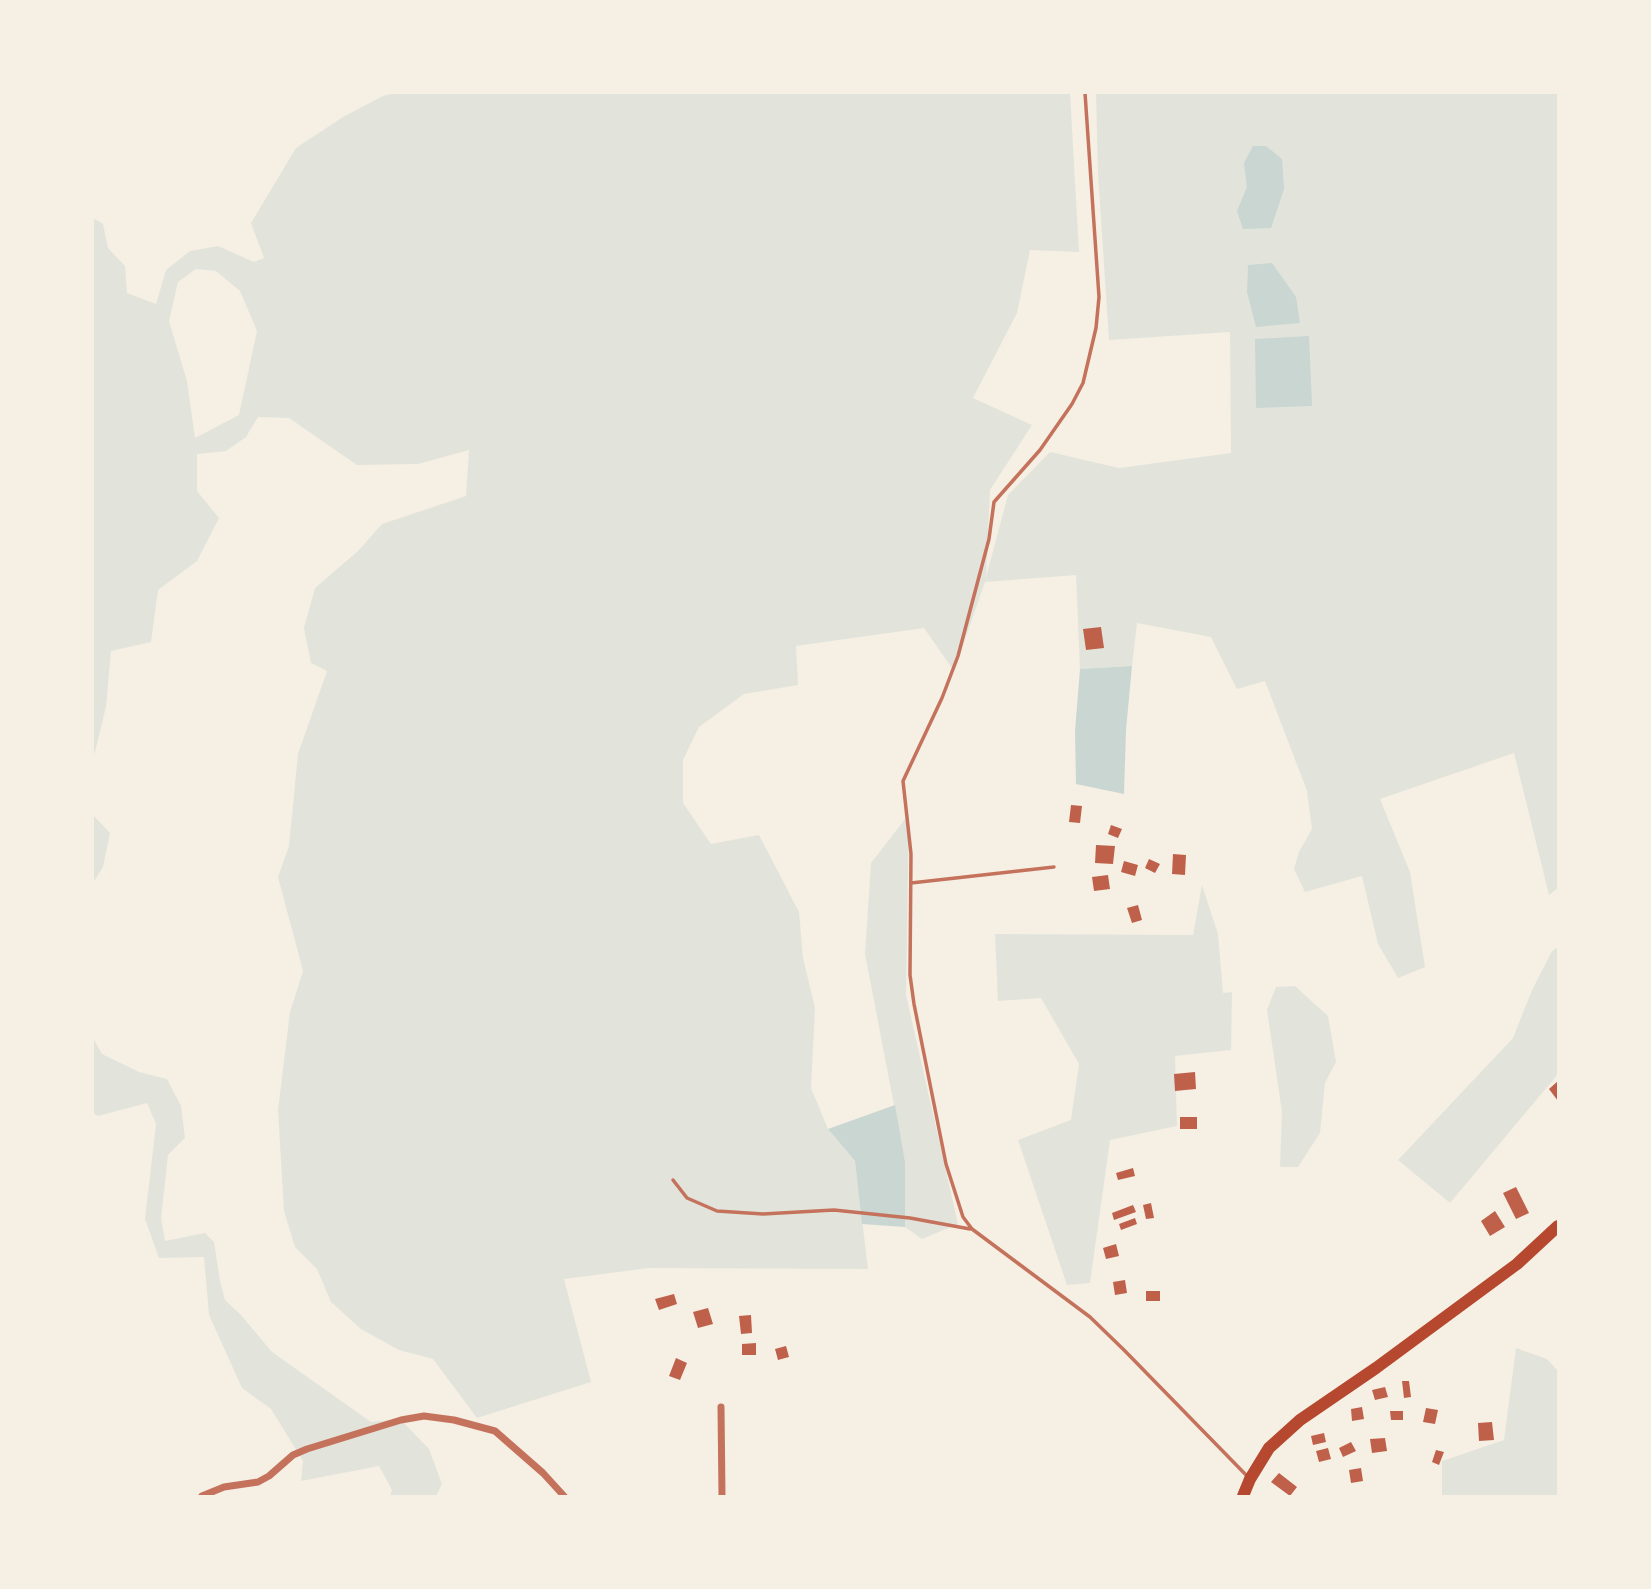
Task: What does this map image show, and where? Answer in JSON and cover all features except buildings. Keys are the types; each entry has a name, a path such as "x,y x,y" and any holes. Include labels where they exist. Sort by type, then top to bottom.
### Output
{"main road":[{"path":"1243,1496 1269,1448 1300,1420 1376,1368 1517,1264 1558,1226"}],"street":[{"path":"721,1407 722,1496"},
{"path":"202,1496 224,1487 257,1482 269,1476 293,1455 307,1449 401,1420 424,1416 454,1420 495,1431 543,1473 564,1496"}],"lane":[{"path":"1085,93 1098,286 1096,328 1083,383 1072,404 1040,450 994,502 989,539 958,656 904,781 911,854 910,975 946,1164 963,1217 972,1229 1090,1317 1250,1479"},
{"path":"911,883 1054,867"},
{"path":"673,1180 687,1198 717,1211 763,1214 834,1210 910,1218 972,1229"}],"shaded area":[{"path":"395,93 1070,93 1079,252 1030,250 1017,313 973,398 1032,425 990,490 986,577 1008,495 1050,452 1119,468 1231,453 1230,332 1109,340 1098,174 1096,93 1558,93 1558,888 1549,895 1514,753 1380,799 1410,872 1425,967 1398,978 1378,944 1362,876 1305,892 1294,869 1299,852 1312,829 1307,791 1265,681 1237,689 1211,637 1137,623 1132,666 1080,669 1076,575 985,582 954,671 924,628 796,646 798,685 744,694 699,727 683,760 683,803 711,844 759,835 799,912 803,958 815,1008 811,1088 828,1129 855,1161 868,1269 649,1268 564,1279 591,1382 477,1418 433,1359 399,1350 361,1329 331,1302 317,1269 295,1247 284,1211 278,1110 290,1012 303,971 278,877 289,846 298,754 327,671 311,663 304,628 315,588 358,551 382,524 466,496 469,450 418,464 357,465 289,418 258,417 246,437 226,451 197,454 197,491 219,518 197,561 158,590 151,642 111,651 106,707 93,760 93,218 103,224 108,248 125,266 127,293 156,304 166,270 190,251 218,246 254,262 264,258 251,223 296,148 343,117 383,96","holes":["196,269 216,271 240,291 257,331 239,415 195,438 187,381 169,321 178,282"]},
{"path":"1253,146 1266,146 1282,159 1284,189 1271,228 1243,229 1237,211 1247,187 1244,163"},
{"path":"1272,263 1296,297 1300,323 1256,327 1247,292 1248,265"},
{"path":"1309,336 1312,406 1256,408 1255,339"},
{"path":"1132,666 1124,794 1076,784 1075,731 1080,669"},
{"path":"909,814 906,995 958,1224 922,1239 905,1227 905,1162 865,954 871,863"},
{"path":"93,815 110,833 103,867 93,883"},
{"path":"1202,885 1218,934 1223,993 1232,992 1231,1050 1175,1056 1177,1126 1110,1140 1090,1283 1067,1285 1018,1140 1071,1120 1079,1064 1041,998 998,1001 995,934 1193,935"},
{"path":"1558,947 1558,1074 1450,1203 1398,1160 1513,1038 1532,990 1552,951"},
{"path":"1295,986 1328,1016 1336,1062 1325,1083 1320,1133 1298,1167 1280,1167 1282,1112 1267,1010 1276,987"},
{"path":"93,1038 102,1054 139,1072 167,1079 181,1106 185,1138 168,1155 161,1218 165,1241 205,1233 214,1242 225,1300 272,1352 371,1422 400,1419 429,1449 442,1484 436,1496 390,1496 392,1490 379,1466 301,1481 303,1461 271,1409 242,1388 209,1315 204,1257 159,1258 145,1219 156,1124 147,1103 98,1116 93,1113"},
{"path":"895,1105 905,1162 905,1227 862,1224 855,1161 828,1129"},
{"path":"1516,1348 1547,1359 1558,1371 1558,1496 1442,1496 1442,1461 1504,1440"}]}
